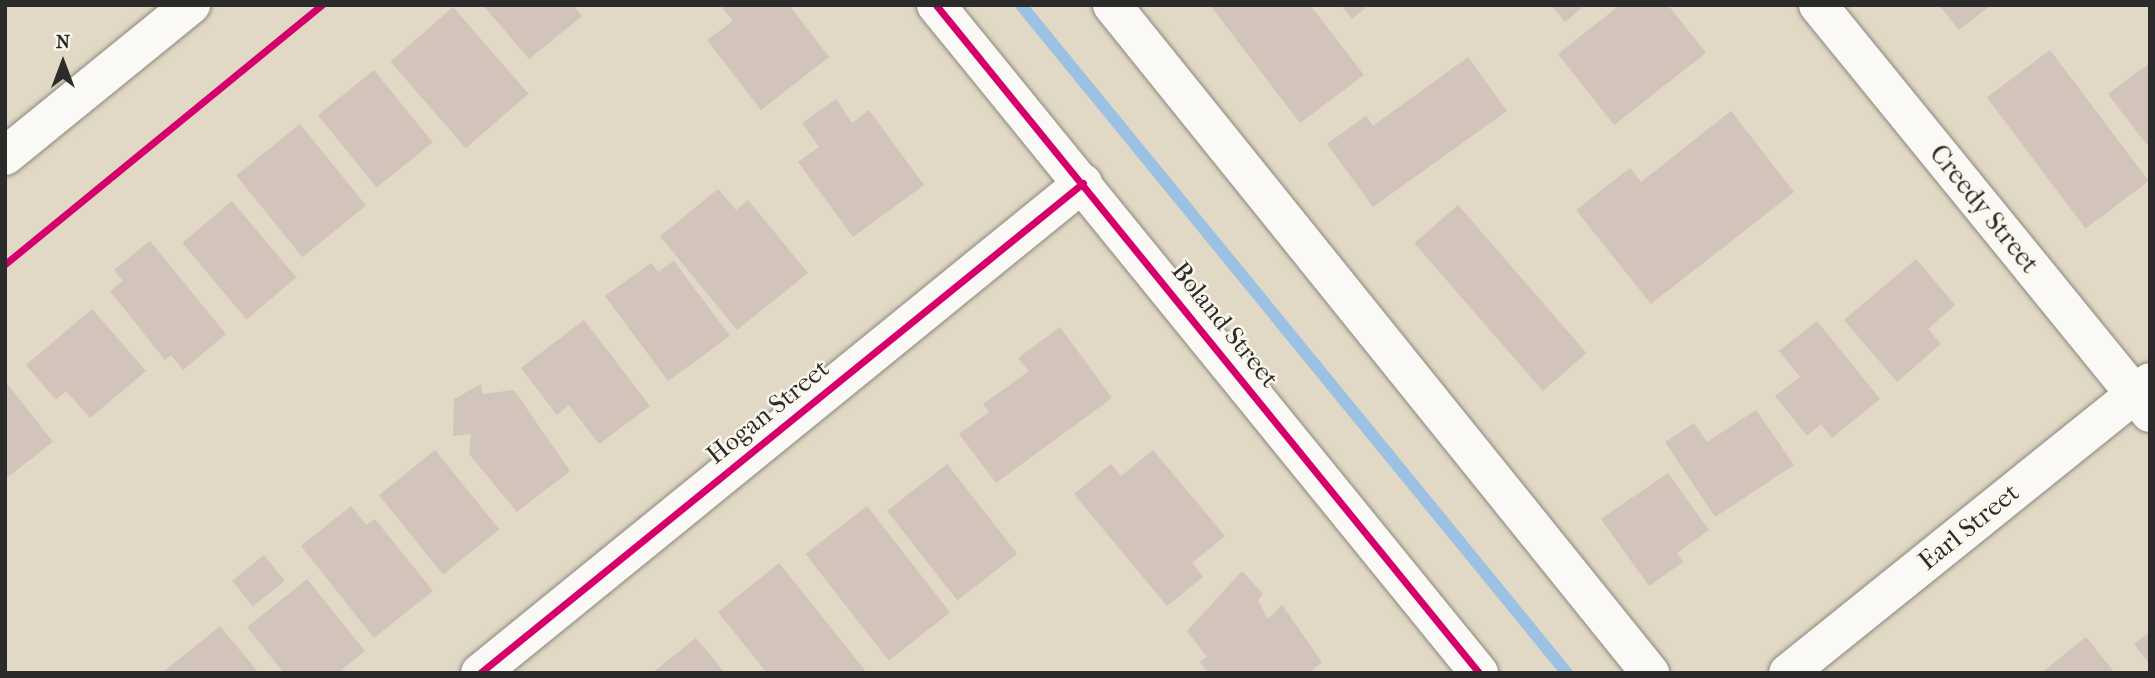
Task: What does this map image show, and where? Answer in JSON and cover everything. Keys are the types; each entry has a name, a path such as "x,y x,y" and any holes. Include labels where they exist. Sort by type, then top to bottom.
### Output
{"street":[{"path":"5,156 191,5"},
{"name":"Boland Street","path":"936,5 1479,673"},
{"path":"1112,5 1650,673"},
{"name":"Creedy Street","path":"1818,5 2145,396"},
{"name":"Hogan Street","path":"481,673 1083,183"},
{"name":"Earl Street","path":"1788,673 2145,396"}],"building":[{"path":"483,5 573,5 582,16 529,59"},
{"path":"720,5 789,5 829,57 761,110 707,40 733,21"},
{"path":"1210,5 1310,5 1364,75 1300,123"},
{"path":"1341,5 1369,5 1352,19"},
{"path":"1551,5 1585,5 1565,22"},
{"path":"1620,5 1668,5 1706,53 1614,125 1558,54"},
{"path":"1939,5 1991,5 1959,30"},
{"path":"453,7 528,94 466,148 390,61"},
{"path":"2050,50 2149,181 2086,229 1987,98"},
{"path":"1468,57 1507,111 1373,207 1327,144 1366,116 1373,126"},
{"path":"2150,63 2150,143 2147,145 2108,94"},
{"path":"374,70 433,142 377,188 318,115"},
{"path":"836,99 852,123 869,110 924,185 853,237 798,162 819,147 802,123"},
{"path":"1731,111 1794,192 1651,304 1576,210 1630,168 1641,182"},
{"path":"300,124 366,206 302,257 236,176"},
{"path":"718,189 736,210 748,200 808,273 737,330 660,236"},
{"path":"232,201 296,278 246,319 182,243"},
{"path":"1458,205 1587,353 1543,391 1414,243"},
{"path":"150,241 226,334 183,370 171,355 165,360 110,291 123,281 114,270"},
{"path":"1916,259 1955,305 1928,329 1941,344 1897,382 1844,320"},
{"path":"674,261 730,336 668,381 605,296 651,263 658,272"},
{"path":"92,309 146,371 90,418 66,391 56,400 26,365"},
{"path":"584,320 650,406 599,444 569,405 557,415 521,368"},
{"path":"1817,321 1880,399 1832,438 1821,424 1807,436 1775,396 1800,377 1779,351"},
{"path":"1060,327 1112,398 996,483 959,434 989,412 983,404 1029,371 1018,358"},
{"path":"5,381 53,442 5,479"},
{"path":"481,384 482,394 514,390 570,471 517,512 469,454 471,434 453,436 454,399"},
{"path":"1756,410 1794,465 1715,517 1665,442 1694,423 1707,442"},
{"path":"435,450 499,529 443,575 379,495"},
{"path":"1153,450 1225,536 1192,563 1203,577 1167,606 1074,494 1111,464 1121,476"},
{"path":"947,464 1017,554 957,601 887,511"},
{"path":"1668,473 1709,530 1677,553 1683,562 1649,586 1601,519"},
{"path":"351,506 366,525 375,519 433,591 374,638 301,546"},
{"path":"867,506 950,612 889,660 806,554"},
{"path":"264,555 285,581 253,606 232,581"},
{"path":"779,563 867,673 767,673 718,612"},
{"path":"1242,571 1263,594 1258,600 1268,619 1282,605 1322,662 1309,673 1208,673 1200,662 1207,657 1187,631"},
{"path":"307,579 365,651 338,673 284,673 247,627"},
{"path":"220,626 259,673 162,673"},
{"path":"2150,632 2150,664 2134,644"},
{"path":"2086,637 2115,673 2041,673"},
{"path":"696,638 725,673 652,673"}],"waterway":[{"path":"1021,5 1567,673"}],"cycle path":[{"path":"5,264 321,5"},
{"path":"936,5 1479,673"},
{"path":"480,673 1083,183"}]}
